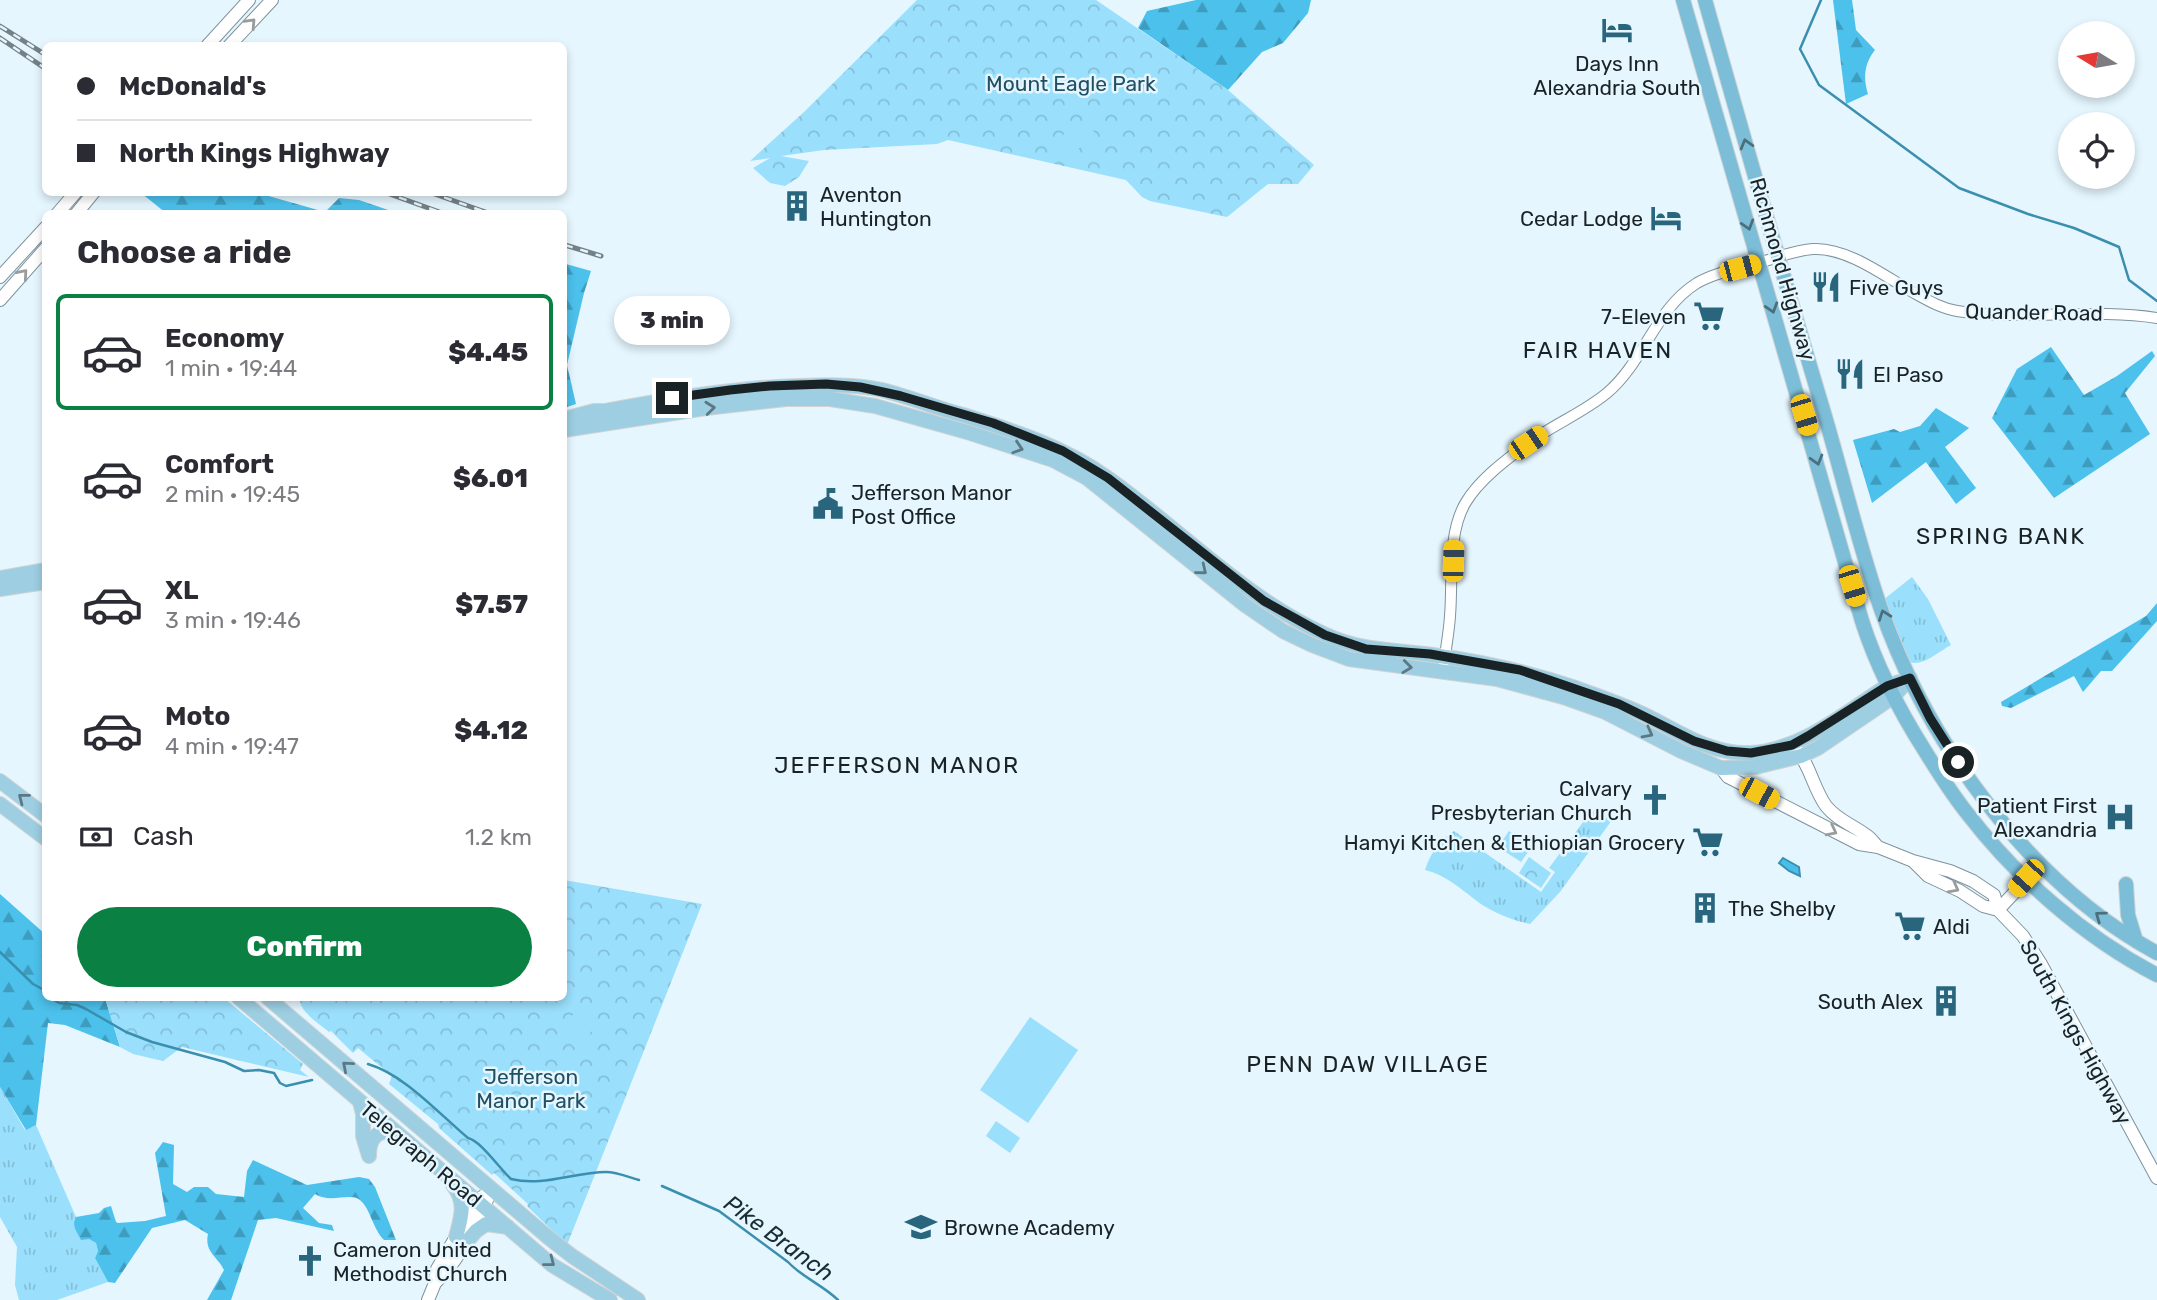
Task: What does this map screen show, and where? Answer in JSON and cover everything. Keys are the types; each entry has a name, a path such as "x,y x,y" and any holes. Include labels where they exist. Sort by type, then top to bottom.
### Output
{"highway":[{"name":"Richmond Highway","path":"1683,0 1862,621 1890,691 1946,784 1976,824 2026,878 2097,938 2157,975"},
{"name":"Richmond Highway","path":"1705,0 1882,612 1910,678 1930,718 1971,782 2011,831 2041,864 2090,908 2157,953"},
{"path":"2126,884 2126,903 2136,941"}],"main road":[{"path":"211,42 249,0"},
{"path":"233,42 272,0"},
{"path":"60,210 73,196"},
{"path":"79,210 91,196"},
{"path":"0,277 42,230"},
{"path":"0,300 42,253"},
{"path":"567,418 594,411 742,388 826,384 878,390 993,423 1063,451 1108,478 1264,601 1325,635 1366,649 1444,664 1584,704 1632,724 1681,751 1721,768 1756,767 1796,750 1826,742 1910,678"},
{"path":"877,406 878,390"},
{"path":"567,430 786,399 830,399 877,406 1018,448 1067,467 1111,495 1245,605 1283,631 1349,659 1520,670 1619,704 1694,741 1715,748 1751,753 1796,750"},
{"path":"0,578 42,571"},
{"path":"0,589 42,583"},
{"path":"1796,750 1827,806 1878,847"},
{"path":"1721,768 1728,777 1858,844 1878,847"},
{"path":"0,781 42,813"},
{"path":"0,804 42,836"},
{"name":"South Kings Highway","path":"1878,847 1913,861 1950,871 1973,881 1994,895 1998,910 2023,936 2041,964 2157,1178"},
{"path":"1998,910 2041,864"},
{"name":"Telegraph Road","path":"242,1001 552,1265 610,1300"},
{"name":"Telegraph Road","path":"271,1001 491,1190 572,1256 638,1300"},
{"path":"360,1102 363,1136 369,1156 374,1137 384,1131 397,1133"},
{"path":"428,1159 460,1196 462,1213 459,1242"},
{"path":"428,1300 437,1269 459,1242 491,1190"},
{"path":"459,1242 486,1224 508,1227"}],"street":[{"name":"Quander Road","path":"1444,664 1456,527 1464,505 1474,491 1528,443 1613,388 1630,368 1667,311 1686,291 1709,278 1815,249 1834,251 1924,299 1955,311 1991,314 2123,313 2157,318"}],"green space":[{"name":"Mount Eagle Park","path":"917,0 1096,0 1228,90 1314,165 1298,184 1268,184 1227,217 1150,201 1142,197 1126,180 948,140 937,144 824,150 781,156 809,161 799,177 785,186 770,183 753,168 770,158 750,161 804,112"},
{"path":"1196,0 1311,0 1308,13 1283,43 1262,52 1228,90 1138,28 1147,11"},
{"path":"1833,0 1852,0 1856,30 1875,50 1866,71 1868,94 1846,104"},
{"path":"1087,120 1097,137 1068,155 1058,138"},
{"path":"145,196 269,196 318,210 162,210"},
{"path":"339,198 359,200 388,210 327,210"},
{"path":"567,264 591,271 567,365"},
{"path":"2051,347 2084,395 2152,351 2155,356 2125,393 2150,434 2054,498 1992,418 2017,369"},
{"path":"567,365 576,404 567,407"},
{"path":"1936,408 1969,428 1945,447 1976,488 1956,504 1926,462 1872,503 1853,440 1894,429 1900,432 1920,426"},
{"path":"1912,577 1928,599 1951,645 1917,663 1906,660 1883,600"},
{"path":"2157,603 2157,621 2112,671 2101,671 2083,692 2074,676 2011,708 2002,706 2001,702 2146,616"},
{"path":"1592,810 1612,820 1560,892 1530,924 1490,910 1447,879 1425,870 1436,848 1454,831 1541,892 1555,872 1549,868"},
{"path":"1509,831 1532,846 1521,862 1498,847"},
{"path":"1529,857 1551,873 1541,888 1519,873"},
{"name":"Jefferson Manor Park","path":"567,881 702,904 567,1245 494,1173 492,1175 439,1128 438,1124 389,1084 392,1076 358,1048 353,1053 331,1031 310,1017 300,1003 567,1001"},
{"path":"0,894 42,931 42,1001 106,1001 120,1047 65,1025 48,1023 36,1125 26,1130 0,1087"},
{"path":"106,1001 228,1001 303,1064 300,1070 309,1077 182,1047 163,1061 133,1054 120,1047"},
{"path":"584,1005 600,1024 574,1047 558,1028"},
{"path":"1030,1017 1078,1050 1028,1123 980,1090"},
{"path":"0,1087 25,1130 36,1125 76,1217 74,1220 89,1239 96,1243 98,1251 95,1258 108,1282 57,1300 19,1300 15,1285 17,1247 0,1217"},
{"path":"996,1121 1020,1138 1010,1153 986,1136"},
{"path":"163,1142 174,1145 173,1184 187,1192 194,1187 208,1187 216,1194 244,1197 247,1171 253,1160 307,1185 359,1177 369,1179 375,1187 396,1240 384,1240 360,1200 351,1197 327,1198 315,1194 303,1208 319,1223 332,1225 334,1231 276,1218 258,1220 231,1300 207,1300 224,1270 210,1250 208,1234 185,1220 152,1228 115,1283 108,1282 95,1258 98,1251 96,1243 89,1239 81,1240 75,1228 76,1217 99,1213 111,1206 118,1223 166,1216 155,1153"}],"shaded area":[{"path":"1783,858 1799,867 1800,876 1779,863"}],"waterway":[{"path":"1821,0 1800,49 1819,85 1959,188 2074,228 2119,247 2129,280 2157,301"},
{"name":"Pike Branch","path":"0,952 33,984 42,989"},
{"name":"Pike Branch","path":"56,1001 77,1005 126,1032 152,1042 225,1062 244,1071 274,1073 280,1083 286,1086 312,1080"},
{"name":"Pike Branch","path":"368,1064 382,1069 421,1096 468,1138 479,1144 511,1179 535,1181 606,1172 639,1180"},
{"name":"Pike Branch","path":"662,1186 719,1211 838,1300"}],"railway":[{"path":"0,26 42,52"},
{"path":"0,38 42,66"},
{"path":"395,196 434,210"},
{"path":"440,196 480,210"},
{"path":"567,246 601,256"}],"place":[{"name":"Days Inn Alexandria South","path":"1617,30"},
{"name":"Aventon Huntington","path":"797,206"},
{"name":"Cedar Lodge","path":"1666,218"},
{"name":"Five Guys","path":"1826,287"},
{"name":"7-Eleven","path":"1709,316"},
{"name":"El Paso","path":"1850,374"},
{"name":"Jefferson Manor Post Office","path":"828,504"},
{"name":"Calvary Presbyterian Church","path":"1655,800"},
{"name":"Patient First Alexandria","path":"2120,817"},
{"name":"Hamyi Kitchen & Ethiopian Grocery","path":"1708,842"},
{"name":"The Shelby","path":"1705,908"},
{"name":"Aldi","path":"1910,926"},
{"name":"South Alex","path":"1946,1001"},
{"name":"Browne Academy","path":"921,1227"},
{"name":"Cameron United Methodist Church","path":"310,1261"}],"district":[{"name":"FAIR HAVEN","path":"1598,350"},
{"name":"SPRING BANK","path":"2001,536"},
{"name":"JEFFERSON MANOR","path":"897,765"},
{"name":"PENN DAW VILLAGE","path":"1368,1064"}],"route":[{"path":"672,398 770,386 826,384 883,391 993,423 1063,451 1108,478 1264,601 1325,635 1366,649 1430,654 1520,670 1619,704 1694,741 1727,751 1751,753 1792,745 1887,686 1910,678 1930,718 1958,762"}]}
